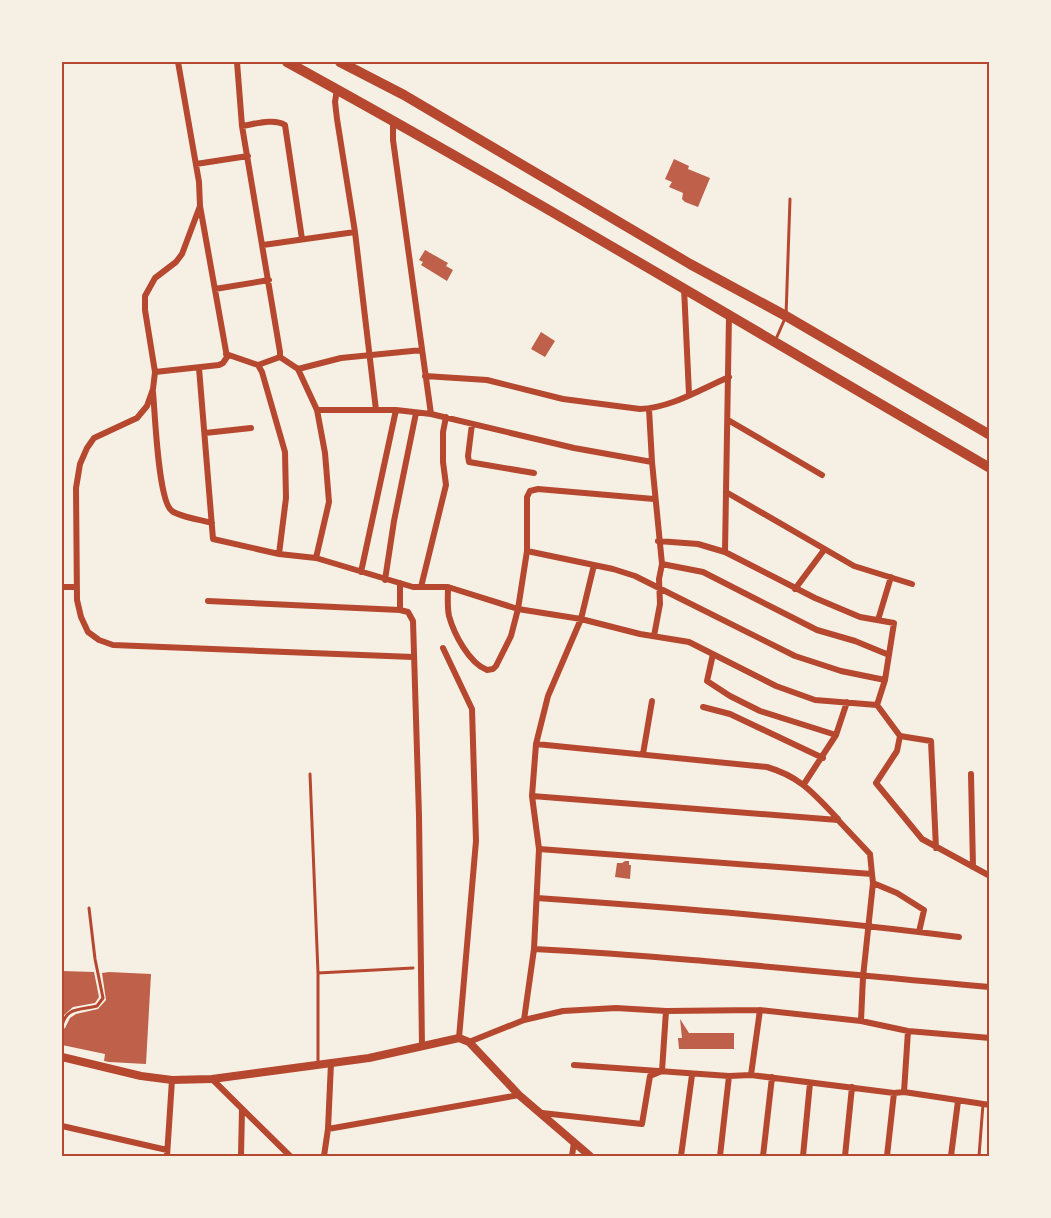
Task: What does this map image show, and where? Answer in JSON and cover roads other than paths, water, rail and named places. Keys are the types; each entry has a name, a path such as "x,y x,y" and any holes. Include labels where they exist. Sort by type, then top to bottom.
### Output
{"highway":[{"path":"287,62 393,120 684,288 990,468"},
{"path":"340,62 404,95 690,264 786,316 990,435"}],"street":[{"path":"155,372 199,368 223,363 226,354 178,62"},
{"path":"237,62 242,126 280,357 298,369 317,410 325,453 329,502 316,558"},
{"path":"337,89 335,102 337,119 355,232 376,410"},
{"path":"393,120 393,140 431,414"},
{"path":"242,126 274,122 281,122 285,125 302,239"},
{"path":"196,164 248,156"},
{"path":"200,206 182,254 176,262 155,278 145,296 144,310 155,372 153,389 162,488 166,506 172,512 212,523"},
{"path":"263,245 355,232"},
{"path":"215,289 269,280"},
{"path":"684,288 689,394"},
{"path":"725,552 729,314"},
{"path":"298,369 341,358 422,350"},
{"path":"226,354 258,364 280,357"},
{"path":"258,364 267,383 285,452 286,498 279,554"},
{"path":"199,368 213,539 279,554 316,558 400,584 448,587 518,609 581,619 690,642 776,686 815,700 877,705 900,736 931,741 936,848"},
{"path":"425,376 487,380 563,399 649,409 729,377"},
{"path":"153,389 147,406 137,418 94,438 80,464 76,488 77,587 81,617 88,632 112,645 413,657"},
{"path":"649,409 654,499 662,564 654,636"},
{"path":"317,410 396,410 431,414 564,446 652,462"},
{"path":"361,572 396,410"},
{"path":"386,580 394,521 416,413"},
{"path":"421,587 446,485 443,432 446,417"},
{"path":"728,420 822,475"},
{"path":"472,424 469,462 534,473"},
{"path":"205,433 250,428"},
{"path":"448,587 448,609 454,628 475,662 487,670 493,669 511,636 518,609 527,551 527,497 530,491 552,490 654,499"},
{"path":"726,492 854,566 912,584"},
{"path":"658,541 698,544 725,552 795,589 860,617 894,623 885,680 877,705"},
{"path":"795,589 824,550"},
{"path":"527,551 635,576 795,656 841,671 885,680"},
{"path":"662,564 703,572 817,630 855,640 889,655"},
{"path":"524,1020 534,949 537,898 539,849 532,796 536,744 548,696 581,619 594,565"},
{"path":"878,620 891,577"},
{"path":"400,584 400,610"},
{"path":"62,587 77,587"},
{"path":"208,601 400,610 412,616 419,816 422,1047"},
{"path":"443,648 472,710 476,841 459,1038"},
{"path":"713,654 706,681 729,696 760,711 836,735"},
{"path":"643,754 652,701"},
{"path":"804,784 836,735 847,702"},
{"path":"703,707 730,714 823,758"},
{"path":"900,736 897,751 876,783 922,839 990,876"},
{"path":"536,744 767,766 804,784 870,854 873,883 863,977 861,1021"},
{"path":"971,774 974,867"},
{"path":"532,796 838,820"},
{"path":"539,849 872,874"},
{"path":"873,883 897,893 924,910 919,932"},
{"path":"537,898 658,906 869,925 959,938"},
{"path":"534,949 654,956 990,987"},
{"path":"470,1042 524,1020 563,1011 616,1008 666,1011 760,1010 861,1021 908,1031 990,1038"},
{"path":"751,1074 760,1010"},
{"path":"662,1071 666,1011"},
{"path":"904,1092 908,1031"},
{"path":"62,1057 141,1076 172,1080 213,1079 331,1063 459,1038 470,1042 519,1095 590,1156"},
{"path":"324,1156 328,1129 331,1063"},
{"path":"574,1065 692,1075 751,1074 894,1093 904,1092 986,1105"},
{"path":"542,1113 642,1124 651,1076 662,1071"},
{"path":"681,1156 692,1075"},
{"path":"720,1156 729,1076"},
{"path":"763,1156 772,1077"},
{"path":"213,1079 290,1156"},
{"path":"62,1126 167,1153 172,1080"},
{"path":"803,1156 810,1083"},
{"path":"845,1156 852,1087"},
{"path":"886,1156 894,1093"},
{"path":"328,1129 519,1095"},
{"path":"951,1156 958,1101"},
{"path":"241,1156 242,1109"},
{"path":"573,1156 574,1142"}],"lane":[{"path":"775,342 786,316 790,199"},
{"path":"310,774 318,974 318,1064"},
{"path":"62,1026 66,1014 97,1006 103,998 89,909"},
{"path":"318,974 413,968"},
{"path":"979,1156 986,1105"}]}
